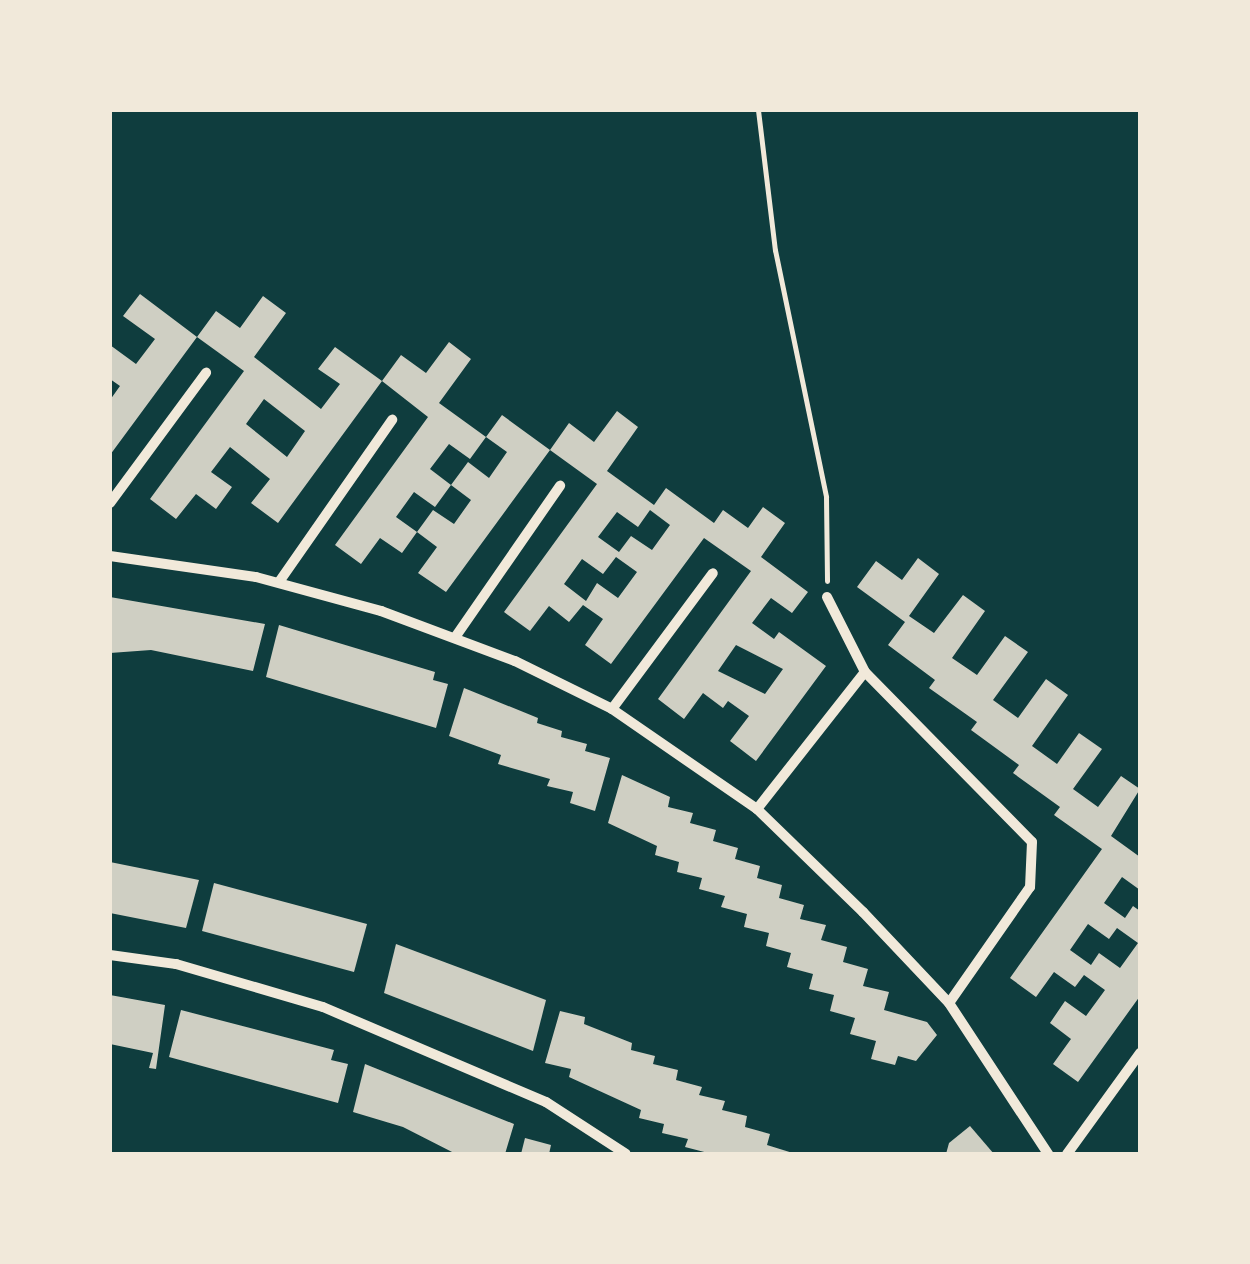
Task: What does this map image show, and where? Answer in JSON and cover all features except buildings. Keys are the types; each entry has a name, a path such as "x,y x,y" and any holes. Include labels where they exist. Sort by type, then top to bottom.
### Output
{"street":[{"path":"110,504 206,374"},
{"path":"280,582 294,553 392,420"},
{"path":"456,636 560,486"},
{"path":"110,556 280,582 456,636 612,709 757,809 949,1003 1048,1154"},
{"path":"612,709 713,573"},
{"path":"827,597 865,672 1032,842 1030,888 949,1003"},
{"path":"757,809 865,672"},
{"path":"110,954 176,964 322,1007 546,1102 626,1154"},
{"path":"1066,1154 1140,1053"}],"path":[{"path":"758,110 775,250 826,497 827,597"}]}
